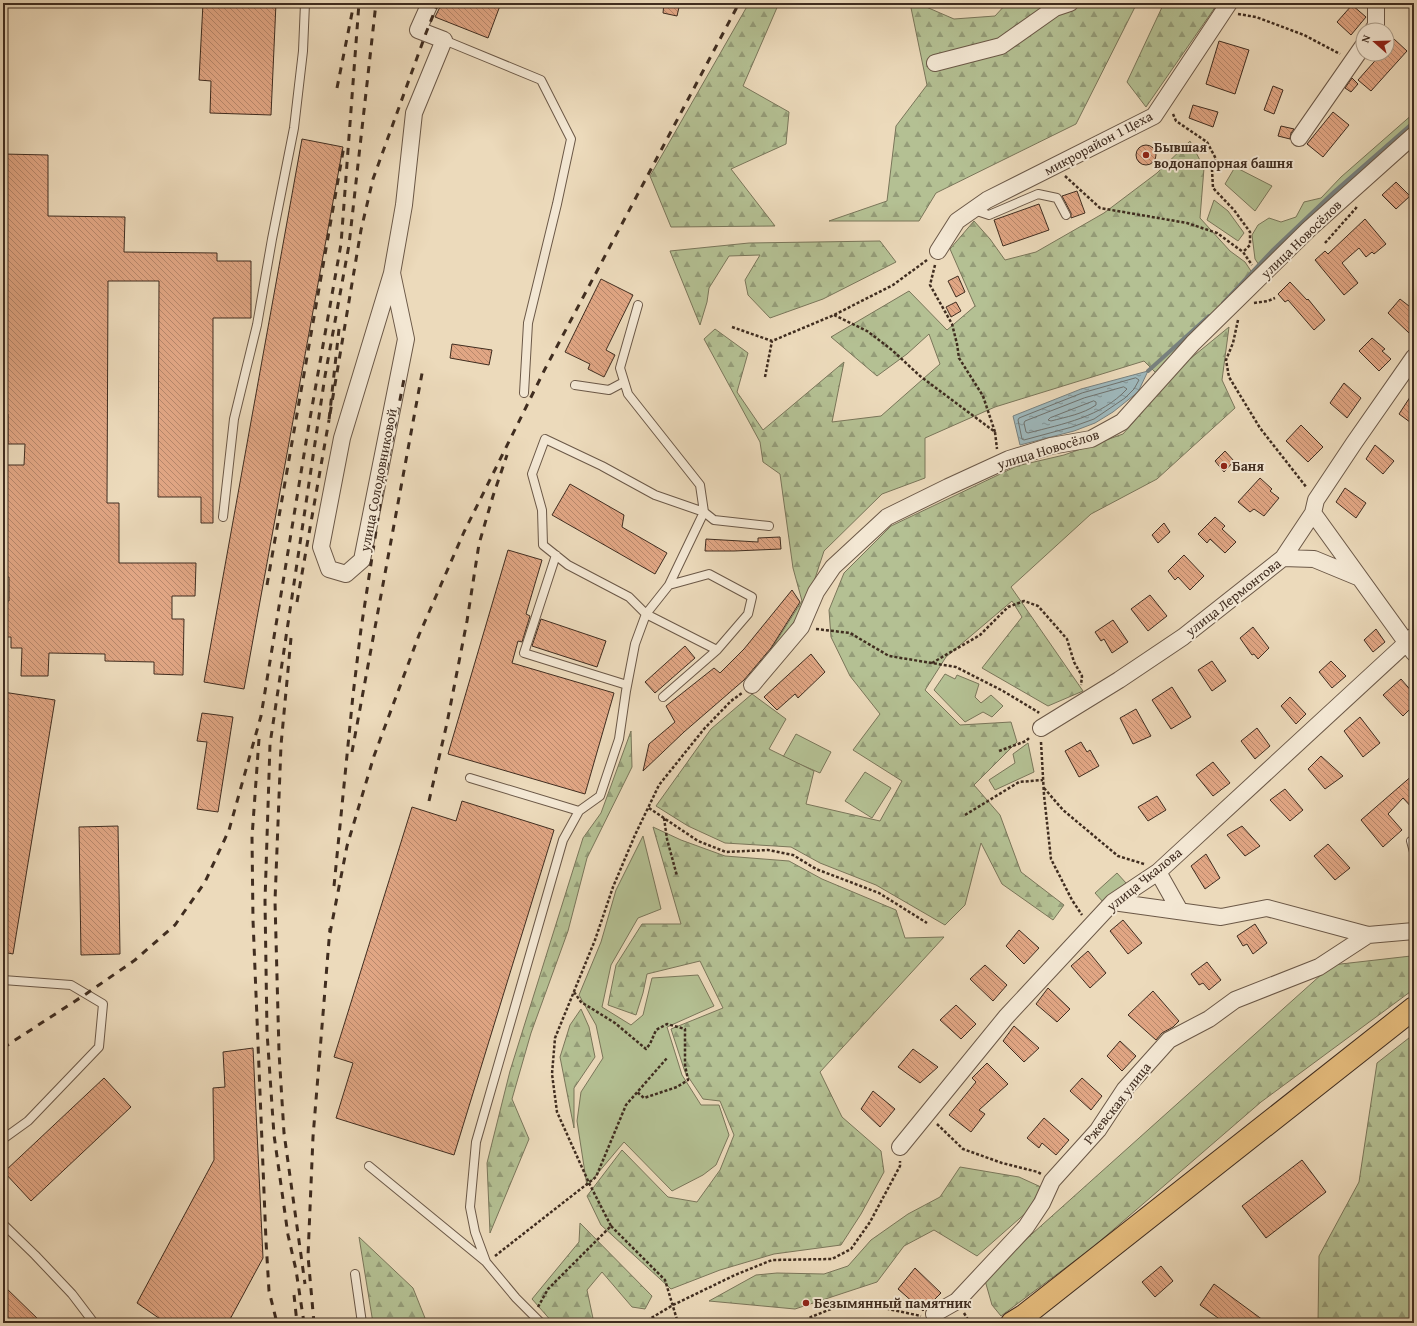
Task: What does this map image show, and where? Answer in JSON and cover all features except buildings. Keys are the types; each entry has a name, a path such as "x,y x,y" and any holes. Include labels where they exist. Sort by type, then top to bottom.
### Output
{"main road":[{"path":"1012,1323 1031,1310 1414,1008"}],"street":[{"path":"430,3 418,30 444,40"},
{"path":"935,63 1001,46 1055,8 1070,3"},
{"path":"1376,3 1376,22"},
{"name":"микрорайон 1 Цеха","path":"938,251 957,221 988,200 1154,116 1226,8"},
{"name":"улица Солодовниковой","path":"392,273 406,339 362,560 346,574 329,569 321,548 342,438 392,273 404,205 414,113 444,40"},
{"path":"1300,138 1355,58"},
{"name":"улица Новосёлов","path":"752,685 801,627 816,592 833,567 887,517 1009,459 1051,446 1091,439 1122,422 1193,343 1309,229 1414,135"},
{"name":"улица Лермонтова","path":"1041,728 1119,680 1183,637 1283,558 1315,506 1414,357"},
{"path":"1315,506 1360,578 1411,644"},
{"path":"1283,558 1314,559 1360,578"},
{"name":"улица Чкалова","path":"900,1146 1006,1017 1113,902 1158,872 1411,644"},
{"path":"1158,872 1180,911"},
{"path":"1113,902 1221,917 1267,908 1368,936"},
{"name":"Ржевская улица","path":"934,1314 957,1301 1026,1227 1042,1203 1052,1181 1098,1130 1125,1089 1169,1040 1209,1019 1235,1000 1319,967 1368,936 1414,931"}],"lane":[{"path":"223,517 234,419 257,325 273,232 294,128 303,51 305,3"},
{"path":"444,40 541,80 570,140 557,204 528,322 524,393"},
{"path":"974,210 989,215 1038,194 1057,198 1066,215"},
{"path":"486,1262 475,1232 470,1207 476,1142 563,840 579,811 600,796 619,739 635,644 646,614 669,585 704,512 700,485 628,394 624,382 620,368 638,305"},
{"path":"575,385 609,390 624,382"},
{"path":"717,650 646,614 629,596 568,565 543,545 542,510 532,474 546,439 602,466 655,495 704,512 714,520 769,526"},
{"path":"556,555 524,653 627,685"},
{"path":"663,697 717,650 748,614 752,597 709,574 669,585"},
{"path":"470,778 579,811"},
{"path":"1411,841 1414,852"},
{"path":"3,980 71,985 103,1004 99,1047 28,1121 3,1139"},
{"path":"369,1166 486,1262 516,1298 535,1315 541,1323"},
{"path":"3,1224 72,1294 94,1323"},
{"path":"355,1274 362,1323"}],"path":[{"path":"1226,8 1256,16 1304,35 1353,61"},
{"path":"1165,100 1176,121 1207,142 1216,159 1212,170 1213,188 1234,210 1250,232 1250,245 1243,252"},
{"path":"1055,166 1100,208 1187,223 1217,233 1243,252 1249,262"},
{"path":"732,327 772,341 834,315 893,285 938,251"},
{"path":"938,251 930,285 952,324 959,358 983,396 995,432 1000,463"},
{"path":"1232,306 1240,313 1233,343 1226,360 1228,378 1260,428 1315,506"},
{"path":"834,315 867,331 892,350 920,376 995,432"},
{"path":"765,377 772,341"},
{"path":"932,663 980,635 1008,608 1024,601 1038,606 1067,639 1074,662 1082,676"},
{"path":"801,627 850,633 888,656 956,667 1015,698 1038,712 1041,728 1043,780 1052,859 1072,900 1090,927"},
{"path":"678,1323 665,1280 611,1226 589,1183 557,1112 552,1074 555,1038 595,940 613,887 635,835 659,786 704,729 730,701 752,685"},
{"path":"999,751 1026,740 1041,728"},
{"path":"965,815 1019,782 1043,780"},
{"path":"1044,788 1063,810 1118,856 1152,866 1158,872"},
{"path":"649,808 698,841 726,852 768,850 793,855 816,869 879,893 927,923"},
{"path":"664,818 667,840 677,876"},
{"path":"574,992 581,1002 615,1023 646,1049 650,1044 656,1030 667,1024 685,1029 685,1065 688,1080 677,1087 644,1098 637,1092"},
{"path":"486,1262 596,1177 626,1105 667,1058"},
{"path":"927,1114 963,1149 1002,1163 1038,1172 1052,1181"},
{"path":"643,1323 673,1305 735,1275 772,1260 832,1259 851,1249 870,1222 900,1166 900,1146"},
{"path":"535,1315 548,1289 611,1226"},
{"path":"800,1323 836,1307 860,1303 922,1317 934,1314"}],"green space":[{"path":"749,3 779,3 743,86 789,112 786,144 731,169 775,226 671,227 650,176"},
{"path":"910,3 917,3 954,19 995,16 1007,3 1137,3 1076,124 936,193 919,221 829,221 887,201 896,126 927,85"},
{"path":"1164,3 1218,3 1146,107 1127,82"},
{"path":"1414,113 1414,128 1263,271 1255,259 1252,235 1258,225 1269,218 1281,222 1296,217 1304,202 1321,198 1341,177"},
{"path":"1190,141 1204,168 1200,218 1230,251 1245,262 1255,277 1157,374 1144,361 995,407 925,438 925,478 882,494 824,551 806,606 759,668 802,601 793,568 780,474 763,462 760,442 704,339 715,329 748,353 737,392 763,430 844,362 832,422 881,416 940,364 929,334 907,354 877,376 831,337 909,291 947,330 975,306 950,249 974,221 990,239 1005,260 1036,252 1104,213 1157,173"},
{"path":"1235,167 1272,186 1255,211 1225,184"},
{"path":"1214,200 1228,211 1244,233 1238,241 1207,220"},
{"path":"880,241 896,262 823,299 770,318 748,295 745,280 760,255 729,256 709,288 707,302 700,325 670,251 749,243"},
{"path":"1229,327 1222,380 1235,408 1157,479 1091,514 1011,587 1083,691 1048,706 982,668 1022,617 1012,601 946,657 925,690 960,725 1011,722 1017,742 974,785 1000,815 1021,872 1064,905 1053,920 1002,884 981,843 965,905 945,925 876,885 820,863 791,847 725,843 688,826 656,806 711,729 752,694 786,719 769,749 814,771 806,804 880,821 902,781 853,750 880,714 850,676 831,637 829,610 844,573 891,526 1017,466 1064,455 1123,434 1185,363"},
{"path":"945,674 955,679 957,675 979,684 975,697 981,703 991,695 1003,706 992,717 983,712 965,722 934,690"},
{"path":"631,731 632,767 587,858 568,931 531,1033 512,1099 529,1139 490,1233 487,1163 510,1071 583,838 601,813"},
{"path":"796,734 831,752 820,773 783,757"},
{"path":"1028,743 1034,772 995,790 989,780 1015,763 1013,754"},
{"path":"865,772 891,788 872,818 845,801"},
{"path":"653,827 681,840 725,856 789,861 822,879 896,910 905,938 944,937 820,1072 842,1117 881,1151 884,1172 861,1214 841,1245 774,1254 720,1270 671,1289 601,1225 587,1196 622,1150 668,1197 697,1202 720,1170 734,1135 720,1101 703,1099 685,1072 671,1029 723,1008 700,961 647,974 636,1015 608,1005 616,965 642,924 681,924"},
{"path":"643,836 661,909 638,918 611,965 602,1007 631,1025 643,1015 652,978 698,975 714,1006 667,1027 682,1075 701,1105 719,1105 729,1135 716,1165 703,1175 672,1191 624,1142 587,1186 577,1121 581,1092 603,1058 596,1025 579,995 601,942 616,890"},
{"path":"1117,873 1126,883 1104,903 1095,893"},
{"path":"1411,956 1414,957 1414,989 1261,1102 1092,1248 1001,1316 992,1305 984,1277 1332,965"},
{"path":"581,1009 589,1027 595,1057 574,1088 574,1128 560,1057 570,1025"},
{"path":"1414,1034 1414,1323 1318,1323 1319,1256 1359,1182 1377,1063"},
{"path":"960,1167 1019,1177 1041,1187 1028,1211 977,1256 934,1230 904,1246 877,1282 795,1309 709,1301 756,1275 777,1273 824,1274 848,1266 871,1240 908,1214 940,1197"},
{"path":"580,1223 652,1296 645,1309 632,1307 602,1272 587,1290 594,1323 553,1323 532,1299 579,1242"},
{"path":"359,1237 413,1288 427,1323 373,1323"}],"water":[{"path":"1148,371 1138,392 1113,412 1095,423 1074,431 1020,445 1013,416 1081,389"}],"waterway":[{"path":"1223,303 1272,251 1334,192 1414,122"},
{"path":"1148,371 1209,316"}],"railway":[{"path":"337,88 354,3"},
{"path":"3,1048 135,960 175,925 205,882 229,830 261,716 309,424 341,244 359,3"},
{"path":"304,1323 296,1270 288,1235 274,1135 267,1032 265,901 270,744 325,376 349,245 376,3"},
{"path":"339,329 329,420 361,230 373,179 438,3"},
{"path":"330,933 347,846 374,756 419,635 464,532 545,369 737,7"},
{"path":"267,585 344,146"},
{"path":"352,752 423,368"},
{"path":"334,886 361,629 382,492 405,374"},
{"path":"297,602 329,420"},
{"path":"429,801 447,723 467,621 479,544 507,455"},
{"path":"291,638 281,745 275,901 279,1052 284,1133 305,1284"},
{"path":"259,739 252,837 253,920 266,1241 269,1291 277,1323"},
{"path":"314,1323 308,1256 313,1137 330,928"},
{"path":"294,1295 297,1323"}],"place":[{"name":"Бывшая водонапорная башня","path":"1146,155"},
{"name":"Баня","path":"1224,466"},
{"name":"Безымянный памятник","path":"806,1303"}]}
